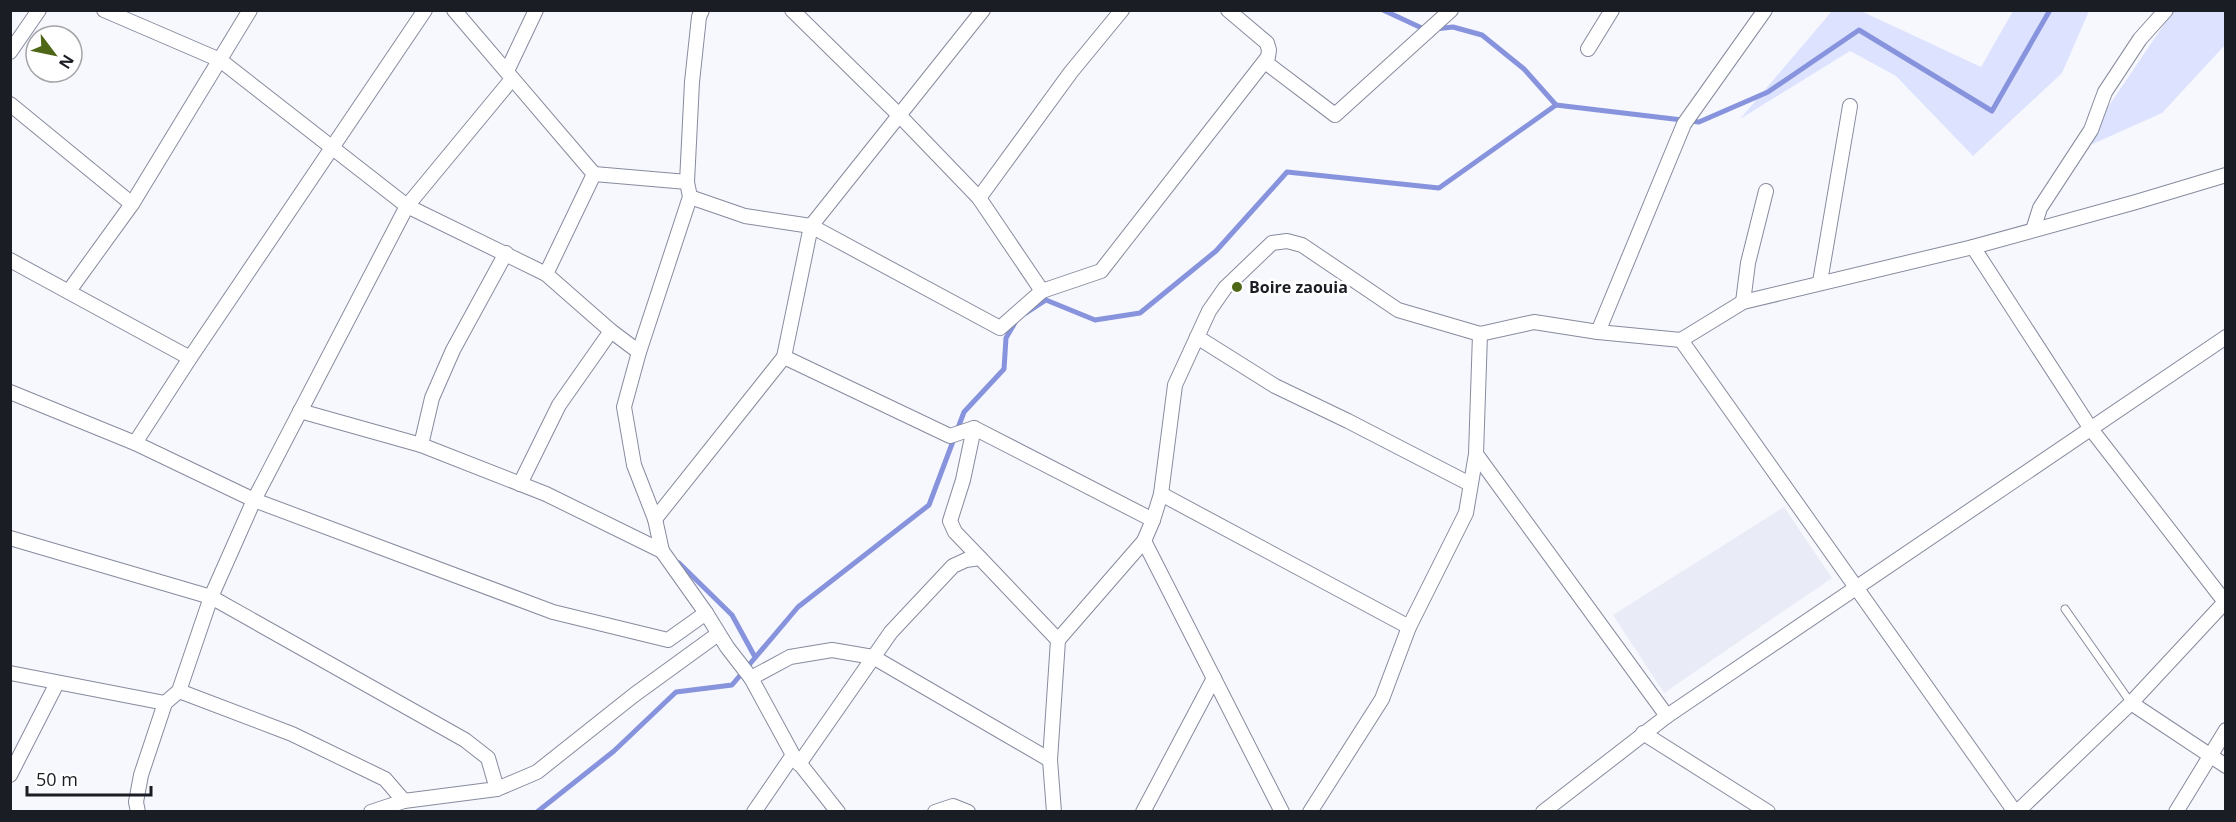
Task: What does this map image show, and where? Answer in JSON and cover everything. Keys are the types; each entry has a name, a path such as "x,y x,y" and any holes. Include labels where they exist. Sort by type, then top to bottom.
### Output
{"street":[{"path":"104,10 220,60 407,206 546,274 611,331 639,352"},
{"path":"69,291 132,204 250,10"},
{"path":"135,443 425,10"},
{"path":"454,10 594,174 687,182"},
{"path":"138,812 135,802 141,775 165,703 179,690 211,597 254,500 407,206 509,75 536,10"},
{"path":"792,10 900,116 979,198 1042,291"},
{"path":"655,519 784,357 811,226 983,10"},
{"path":"979,198 1071,72 1122,10"},
{"path":"690,197 746,216 811,226 1000,327 1042,291 1101,271 1265,62 1269,50 1267,44 1228,10"},
{"path":"1265,62 1335,115 1451,10"},
{"path":"1588,48 1612,10"},
{"path":"1598,332 1684,124 1765,10"},
{"path":"2033,230 2040,208 2091,130 2105,92 2140,39 2166,10"},
{"path":"10,52 38,11"},
{"path":"696,13 687,182 690,197 639,352 624,407 634,465 655,519 662,551 750,678 796,760 838,812"},
{"path":"10,104 132,204"},
{"path":"1820,282 1850,106"},
{"path":"546,274 594,174"},
{"path":"1054,812 1050,760 1058,640 1144,541 1161,494 1175,386 1209,311 1225,288 1272,243 1287,241 1302,245 1398,310 1480,334 1534,322 1598,332 1682,340 1743,302 1973,247 2226,175"},
{"path":"1743,302 1748,262 1766,191"},
{"path":"1682,340 2016,812 2131,704 2226,602 2091,429 1973,247"},
{"path":"421,445 432,398 453,350 506,253"},
{"path":"10,260 190,358"},
{"path":"520,484 559,405 611,331"},
{"path":"1310,812 1382,699 1410,627 1466,513 1476,454 1480,334"},
{"path":"1197,337 1275,386 1470,484"},
{"path":"1543,812 1667,716 2226,337"},
{"path":"784,357 950,436 974,428 1153,520"},
{"path":"10,392 135,443 254,500 553,612 668,640 706,613"},
{"path":"300,411 421,445 546,494 662,551"},
{"path":"974,428 963,480 951,521 956,532 1058,640"},
{"path":"1476,454 1667,716"},
{"path":"1161,494 1410,627"},
{"path":"10,538 211,597 465,740 488,758 497,789"},
{"path":"1144,541 1282,812"},
{"path":"754,812 796,760 891,632 952,566 966,560 980,558"},
{"path":"371,812 404,801 497,789 537,772 634,695 718,634"},
{"path":"750,678 790,657 832,650 873,657 1050,760"},
{"path":"10,673 165,703"},
{"path":"1143,812 1214,678"},
{"path":"10,775 57,683"},
{"path":"179,690 292,734 385,779 404,801"},
{"path":"2131,704 2226,766"},
{"path":"2176,812 2226,730"},
{"path":"1643,733 1768,812"},
{"path":"935,812 953,806 968,812"}],"lane":[{"path":"2065,609 2131,704"}],"shaded area":[{"path":"1832,11 1861,11 1981,67 2013,11 2089,11 2062,73 1973,156 1896,76 1850,51 1740,119"},
{"path":"2173,11 2225,11 2225,45 2162,113 2079,150"},
{"path":"1784,507 1832,578 1664,693 1613,615"}],"waterway":[{"path":"1383,10 1426,30 1453,27 1482,35 1524,69 1556,105"},
{"path":"1026,313 1046,300 1095,320 1140,313 1216,251 1287,172 1439,188 1556,105 1699,122 1768,92 1859,30 1992,111 2050,10"},
{"path":"537,812 614,751 676,692 732,685 798,607 929,505 964,412 1004,369 1006,338 1016,321"},
{"path":"679,563 732,615 755,657"}],"place":[{"name":"Boire zaouia","path":"1237,287"}]}
